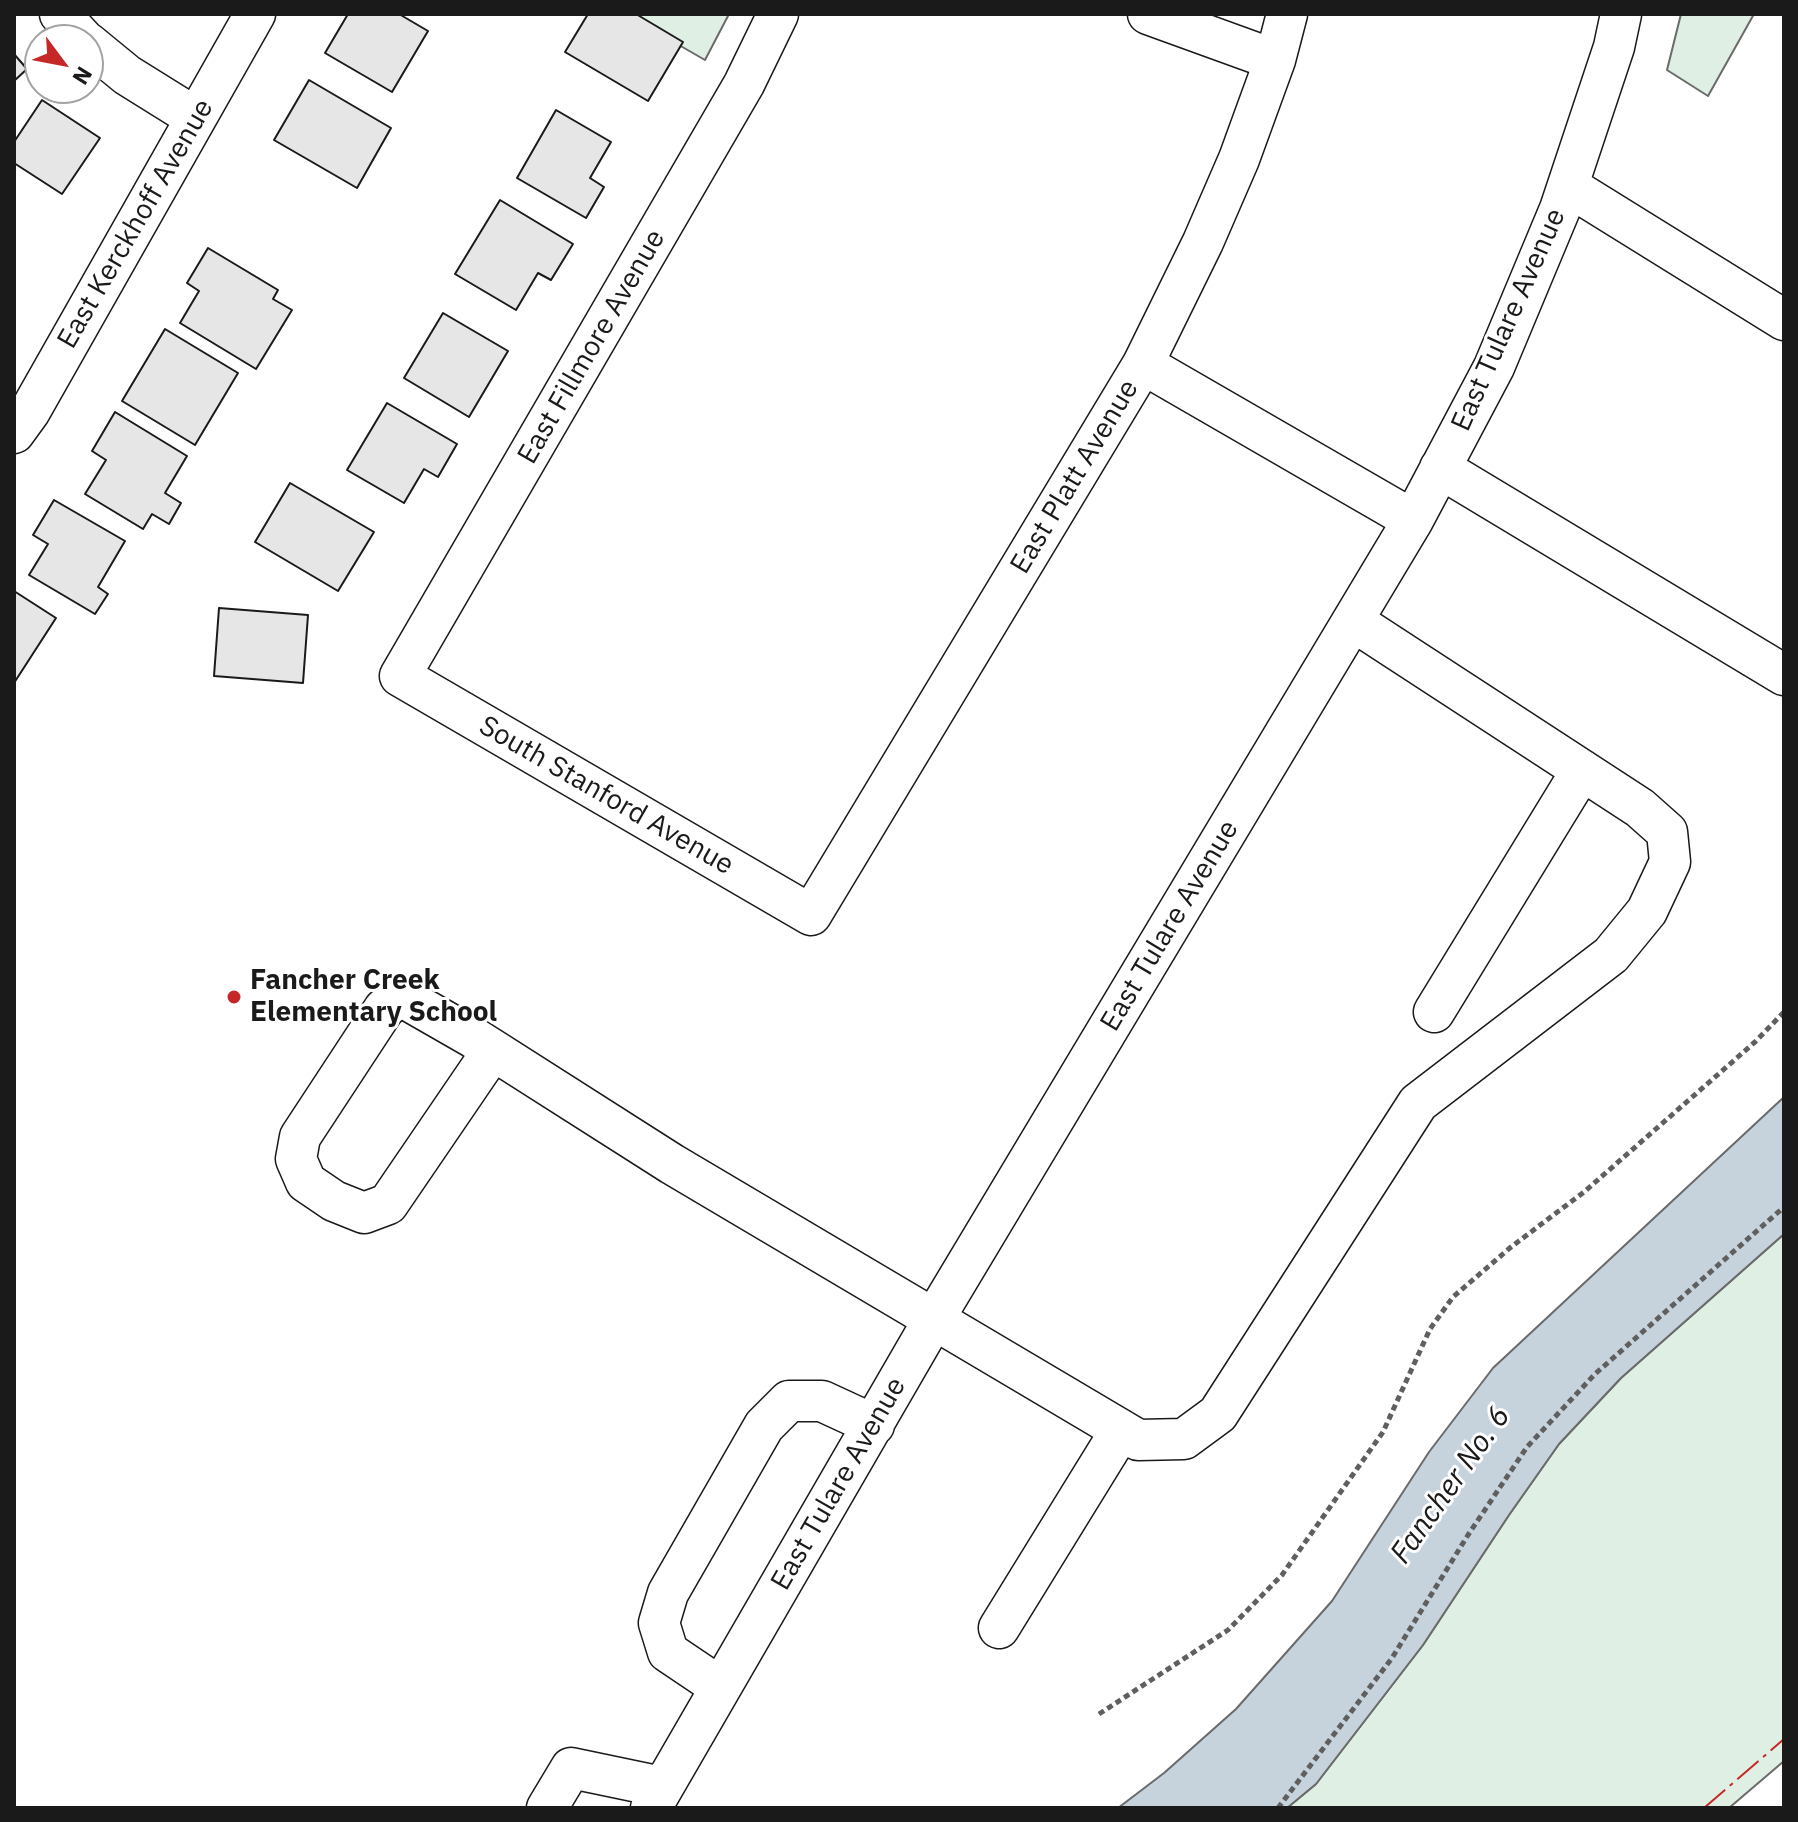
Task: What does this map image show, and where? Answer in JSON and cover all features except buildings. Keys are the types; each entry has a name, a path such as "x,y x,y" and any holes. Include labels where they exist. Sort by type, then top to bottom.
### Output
{"street":[{"name":"East Kerckhoff Avenue","path":"14,433 30,411 255,14"},
{"name":"East Fillmore Avenue","path":"400,676 744,84 778,14"},
{"path":"1148,14 1275,60"},
{"name":"East Platt Avenue","path":"811,915 1143,364 1203,242 1239,159 1275,60 1287,14"},
{"name":"East Tulare Avenue","path":"657,1798 934,1319 1413,520 1494,367 1568,186 1614,47 1621,14"},
{"path":"104,56 127,75 196,118"},
{"path":"1568,186 1784,320"},
{"path":"1143,364 1413,520"},
{"path":"1440,468 1784,675"},
{"path":"493,1050 388,1204 364,1213 334,1201 306,1182 296,1159 300,1137 384,1009 399,995 493,1050 672,1164 1138,1440 1184,1439 1218,1414 1418,1103 1611,955 1647,911 1670,862 1667,832 1640,808 1353,621"},
{"name":"South Stanford Avenue","path":"400,676 811,915"},
{"path":"1434,1012 1582,770"},
{"path":"720,1687 668,1652 659,1623 668,1593 764,1426 789,1401 822,1401 874,1425"},
{"path":"999,1628 1121,1430"},
{"path":"547,1808 571,1768 657,1798"}],"path":[{"path":"1099,1714 1228,1630 1282,1575 1383,1432 1430,1329 1453,1297 1511,1247 1584,1192 1755,1042 1784,1012"},
{"path":"1278,1808 1392,1658 1527,1447 1595,1374 1784,1207"}],"green space":[{"path":"625,14 729,14 705,60"},
{"path":"1681,14 1754,14 1708,96 1667,70"},
{"path":"1784,1234 1784,1761 1729,1808 1287,1808 1316,1784 1423,1645 1559,1444 1621,1378"}],"water":[{"name":"Fancher No. 6","path":"1784,1097 1784,1234 1621,1378 1559,1444 1423,1645 1316,1784 1287,1808 1118,1808 1164,1773 1236,1709 1332,1601 1429,1452 1493,1368"}],"power":[{"path":"1704,1808 1784,1739"}],"place":[{"name":"Fancher Creek Elementary School","path":"234,997"}]}
